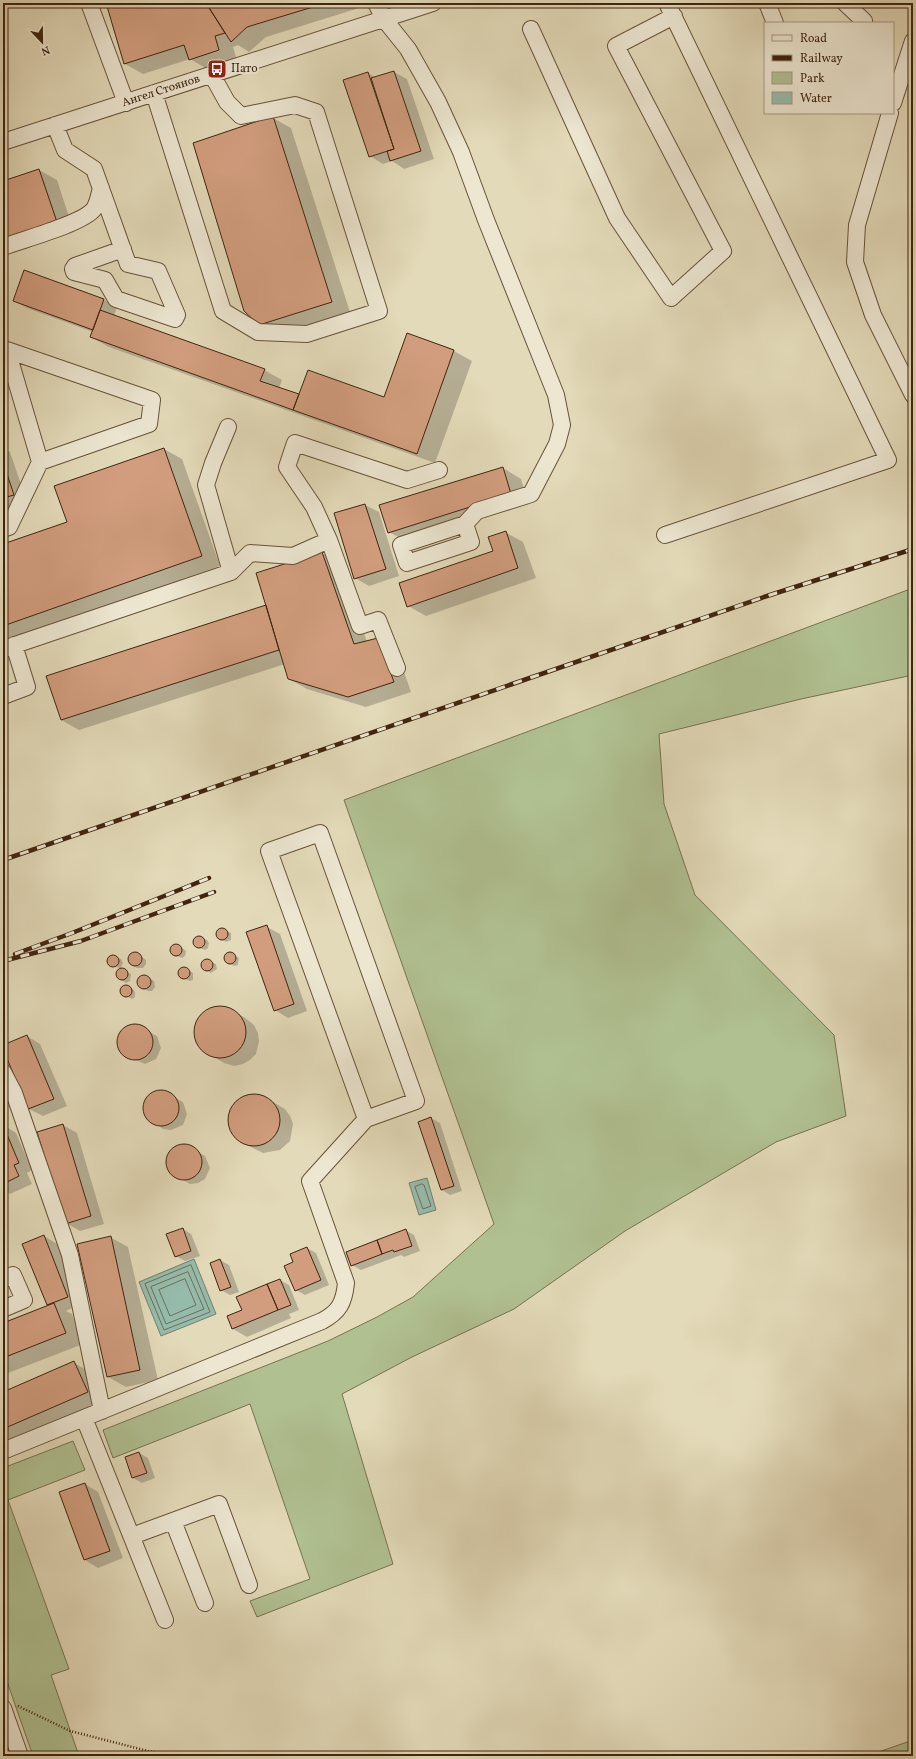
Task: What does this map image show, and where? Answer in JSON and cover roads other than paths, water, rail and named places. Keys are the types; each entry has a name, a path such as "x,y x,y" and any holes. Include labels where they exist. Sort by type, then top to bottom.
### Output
{"street":[{"path":"89,3 126,103"},
{"path":"376,3 384,19 412,56 438,102 461,152 492,235 556,394 562,425 557,444 530,494 477,511 465,524"},
{"name":"Ангел Стоянов","path":"3,142 433,3"},
{"path":"767,3 775,22"},
{"path":"845,3 864,22"},
{"path":"531,29 617,218 672,298 723,251 616,46 671,9 888,460 665,535"},
{"path":"894,100 913,41"},
{"path":"154,94 223,311 258,332 307,334 380,312 316,112 295,105 241,116 227,102 212,75"},
{"path":"890,114 858,225 855,262 873,315 913,395"},
{"path":"55,126 65,150 94,169 123,249 131,266 158,271 177,315 175,319 116,299 106,280 74,272 73,270 74,266 123,249"},
{"path":"3,247 71,223 87,215 94,208 101,188"},
{"path":"3,529 9,527 40,462 8,350 152,400 149,424 40,462"},
{"path":"228,427 213,462 206,485 231,572"},
{"path":"397,668 378,620 360,626 329,540 314,507 287,467 295,443 407,480 440,470"},
{"path":"3,696 27,687 8,647 231,572 250,553 293,556 329,540"},
{"path":"3,1451 333,1316 341,1305 346,1283 310,1180 366,1119 416,1102 320,833 269,851 366,1119"},
{"path":"3,1072 14,1093 70,1255 102,1411"},
{"path":"3,1279 13,1275 24,1300 3,1309"},
{"path":"84,1418 165,1620"},
{"path":"132,1536 219,1504 249,1586"},
{"path":"173,1521 205,1603"},
{"path":"10,1707 20,1756"}],"water":[{"path":"427,1178 436,1210 419,1215 409,1183"},
{"path":"194,1259 216,1314 161,1336 139,1282"}],"railway":[{"path":"3,860 767,596 913,549"},
{"path":"15,954 72,933 209,878"},
{"path":"3,961 81,941 214,892"}],"place":[{"name":"Пато","path":"217,69"}]}
